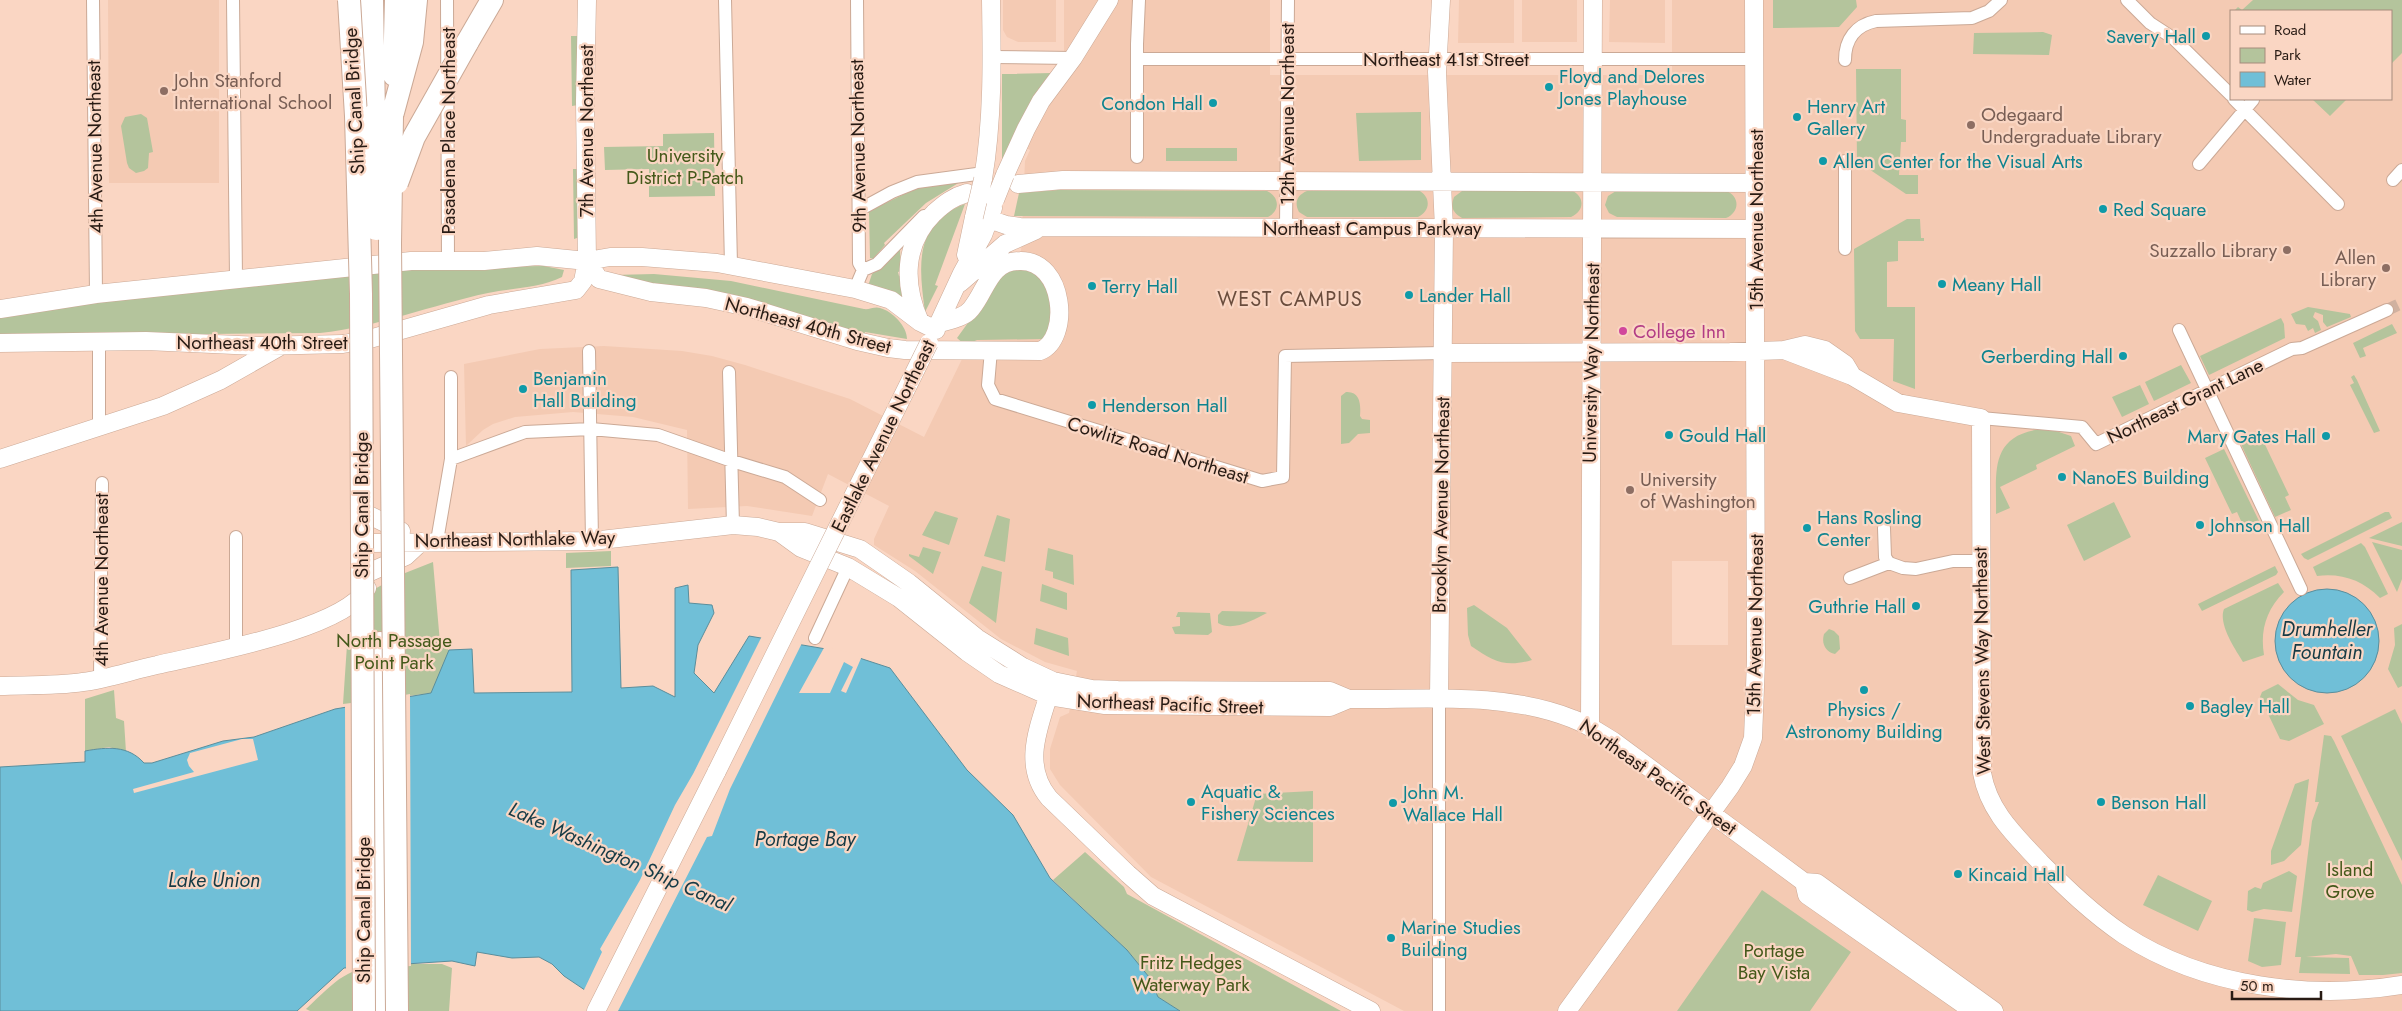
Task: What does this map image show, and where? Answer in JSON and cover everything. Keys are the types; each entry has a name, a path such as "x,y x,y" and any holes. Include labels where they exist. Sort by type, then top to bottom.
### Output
{"highway":[{"name":"Ship Canal Bridge","path":"348,0 356,116 360,294 364,1011"},
{"path":"372,0 383,116"},
{"path":"383,116 396,0"},
{"path":"383,116 412,42 416,0"},
{"path":"377,304 386,236 398,180 414,137 492,0"},
{"name":"Ship Canal Bridge","path":"381,1011 377,304 383,116"},
{"name":"Ship Canal Bridge","path":"383,116 390,243 397,1011"}],"street":[{"name":"4th Avenue Northeast","path":"93,0 96,294"},
{"path":"233,0 236,279"},
{"name":"Pasadena Place Northeast","path":"447,0 448,261"},
{"name":"7th Avenue Northeast","path":"587,0 585,110 587,261"},
{"path":"725,0 730,265"},
{"name":"9th Avenue Northeast","path":"856,0 858,210 860,263 863,270"},
{"path":"981,218 986,209 987,192 984,176 992,57 990,0"},
{"path":"981,218 1012,180 1026,129 1041,101 1073,58 1110,0"},
{"path":"1137,156 1139,0"},
{"name":"12th Avenue Northeast","path":"1286,228 1288,0"},
{"name":"Brooklyn Avenue Northeast","path":"1439,1011 1439,700 1444,229 1438,58 1441,0"},
{"name":"University Way Northeast","path":"1590,726 1594,0"},
{"name":"15th Avenue Northeast","path":"1567,1011 1711,813 1743,766 1751,747 1754,729 1756,351 1754,0"},
{"path":"1845,60 1845,49 1850,38 1865,24 1876,21 1972,18 1989,11 2001,0"},
{"path":"2127,0 2150,23 2173,38 2230,94"},
{"path":"992,57 1073,58"},
{"name":"Northeast 41st Street","path":"1137,59 1754,59"},
{"path":"2236,100 2248,105 2338,204"},
{"path":"2198,164 2248,105"},
{"path":"1845,162 1845,250"},
{"path":"858,210 892,192 917,182 984,176"},
{"path":"1012,180 1593,184 1755,183"},
{"path":"855,289 863,270 877,264 928,211 942,201 959,196"},
{"path":"920,322 910,294 909,256 923,226 959,196"},
{"name":"Northeast Campus Parkway","path":"981,218 1013,226 1045,227 1756,229"},
{"name":"Eastlake Avenue Northeast","path":"596,1011 935,332 960,279 981,218"},
{"path":"960,279 978,269 1005,244 1045,227"},
{"name":"Northeast 40th Street","path":"0,309 96,294 411,261 484,261 537,256 587,261 642,257 730,265 855,289 891,300 935,332 971,310 989,278 1000,266 1015,261 1031,262 1050,274 1057,296 1057,332 1049,345 1040,350 905,350 871,344 747,307 706,298 651,292 599,279 587,261"},
{"name":"Northeast 40th Street","path":"0,343 343,344 366,340 489,305 568,293 580,286 587,261"},
{"name":"Northeast Grant Lane","path":"1981,418 2082,427 2096,444 2292,349 2302,348 2387,310"},
{"path":"2179,330 2301,589"},
{"path":"0,686 84,682 236,646 307,626 341,611 362,596 367,589 370,572 366,340"},
{"path":"99,342 99,428"},
{"path":"0,459 148,412 193,394 283,345"},
{"name":"Cowlitz Road Northeast","path":"991,350 988,385 995,399 1262,481 1283,477 1285,451 1285,356 1442,353"},
{"path":"1442,353 1784,350 1852,376 1898,403 1981,418"},
{"path":"589,351 592,541"},
{"path":"729,372 733,525"},
{"path":"370,572 406,556 429,542 451,459 451,377"},
{"name":"West Stevens Way Northeast","path":"1981,418 1981,760 1984,786 1999,817 2011,832 2089,909 2124,935 2174,961 2230,979 2286,988 2346,990 2402,985"},
{"path":"451,459 525,432 591,429 658,435 785,477 820,500"},
{"name":"4th Avenue Northeast","path":"100,678 102,483"},
{"path":"369,515 429,542"},
{"name":"Northeast Northlake Way","path":"370,542 592,541 733,525 758,527 779,532 805,532 860,549"},
{"path":"1884,528 1885,556 1889,563 1903,568 1916,569 1953,561 1974,561"},
{"name":"Northeast Northlake Way","path":"779,532 801,548 848,567"},
{"path":"236,537 236,646"},
{"name":"Northeast Pacific Street","path":"860,549 909,583 991,648 1023,667 1051,689"},
{"path":"1850,578 1889,563"},
{"path":"815,638 848,567"},
{"name":"Northeast Pacific Street","path":"848,567 899,598 982,664 1016,683 1051,689 1330,691 1349,699 1495,700 1554,712 1590,726 1804,882 1817,883 1994,1011"},
{"path":"1051,689 1035,744 1033,760 1036,776 1049,798 1153,896 1371,1011"},
{"name":"Northeast Pacific Street","path":"1804,882 1807,895 1973,1011"}],"shaded area":[{"name":"John Stanford International School","path":"108,0 219,0 219,183 109,183"},
{"path":"1003,0 1056,0 1056,42 1018,42 1007,37 1003,30"},
{"name":"University of Washington","path":"1064,0 1270,0 1270,75 1672,75 1672,0 2402,0 2402,1011 1404,1011 1151,877 1060,785 1050,769 1050,749 1060,717 1069,713 1077,671 1045,662 1001,639 915,571 874,545 874,539 889,506 828,474 812,516 747,506 688,509 687,430 633,417 573,412 515,417 493,424 483,430 466,446 464,364 540,349 604,346 682,351 712,356 745,365 850,399 924,437 1002,277 1021,251 1025,161 1030,150 1009,139 1064,74","holes":["1672,561 1728,561 1728,645 1672,645"]},
{"path":"1459,0 1514,0 1514,43 1458,43"},
{"path":"1522,0 1577,0 1577,42 1522,42"},
{"path":"1610,0 1665,0 1665,43 1609,42"}],"green space":[{"path":"1773,0 1856,0 1857,7 1839,27 1773,28"},
{"path":"2253,0 2402,0 2402,53 2392,63 2392,10 2242,10"},
{"path":"2043,32 2052,35 2049,55 1973,54 1974,33"},
{"path":"571,36 577,36 578,105 572,106"},
{"path":"1856,69 1901,69 1901,119 1906,120 1906,142 1901,142 1899,175 1918,175 1918,194 1906,194 1857,161"},
{"path":"1053,73 1002,167 1002,74"},
{"path":"2313,100 2346,100 2330,116"},
{"path":"1421,112 1421,160 1359,161 1356,113"},
{"path":"141,114 147,118 153,152 149,153 148,168 136,173 129,168 127,163 121,126 125,117"},
{"name":"University District P-Patch","path":"714,133 715,196 649,197 649,169 605,170 604,147 663,146 663,134"},
{"path":"1166,148 1237,148 1237,161 1166,161"},
{"path":"573,169 579,169 580,237 574,239"},
{"path":"960,182 926,203 884,243 885,245 873,259 870,258 869,211 919,187"},
{"path":"1058,190 1267,191 1274,197 1277,204 1275,211 1268,217 1014,216 1019,193"},
{"path":"1418,190 1425,196 1428,204 1425,211 1418,217 1307,217 1299,212 1297,205 1299,197 1307,191"},
{"path":"1571,190 1579,196 1581,207 1571,217 1462,218 1454,212 1452,207 1454,197 1462,191"},
{"path":"1616,191 1726,191 1734,196 1736,208 1726,218 1617,217 1609,213 1605,205 1608,196"},
{"path":"965,204 935,285 938,286 925,312 921,279 923,248 928,235 936,223 948,212"},
{"path":"1907,219 1920,219 1921,238 1924,238 1924,241 1898,241 1898,261 1887,262 1887,307 1915,307 1915,389 1893,381 1894,339 1860,339 1855,331 1854,249"},
{"path":"900,248 901,271 898,272 899,276 901,276 902,298 868,286 872,274"},
{"path":"544,266 564,270 562,277 535,286 497,291 467,298 363,326 320,333 0,336 0,317 52,307 410,268"},
{"path":"1032,269 1050,289 1053,328 1042,339 977,340 965,345 957,338 1006,270"},
{"path":"654,274 731,281 864,309 880,308 889,312 902,324 907,339 865,332 864,336 628,282 613,275"},
{"path":"2308,307 2350,314 2351,317 2327,327 2323,322 2323,315 2315,312 2313,317 2318,321 2321,330 2315,333 2313,328 2308,331 2305,325 2296,324 2291,314"},
{"path":"2281,318 2284,324 2285,338 2209,375 2200,356"},
{"path":"2392,324 2397,333 2363,348 2366,356 2360,358 2353,343"},
{"path":"2181,365 2191,383 2154,401 2145,382"},
{"path":"2354,375 2380,431 2374,433 2350,385 2354,383 2351,377"},
{"path":"2140,385 2149,404 2122,417 2112,397"},
{"path":"1346,392 1351,392 1359,399 1360,416 1362,419 1370,420 1370,433 1358,434 1349,443 1341,444 1341,396"},
{"path":"2035,430 2053,430 2071,436 2075,446 2036,465 2037,469 2000,487 2010,508 1996,514 1996,474 2002,451 2009,442 2020,435"},
{"path":"2259,432 2289,495 2285,497 2291,510 2275,517 2240,442"},
{"path":"2224,449 2261,525 2246,532 2237,512 2232,514 2205,458"},
{"path":"2114,502 2131,537 2084,561 2067,525"},
{"path":"935,511 958,518 949,545 922,535"},
{"path":"2385,512 2389,512 2392,518 2308,560 2301,554"},
{"path":"997,515 1010,519 1005,562 984,556"},
{"path":"2402,522 2402,546 2369,538"},
{"path":"2372,542 2402,550 2402,579 2397,592"},
{"path":"2361,543 2365,547 2388,594 2380,598 2359,582 2351,579 2326,575 2317,576 2313,567"},
{"path":"923,547 941,552 933,574 909,556 909,554 919,557"},
{"path":"1048,548 1073,555 1074,585 1053,578 1053,572 1045,570"},
{"path":"611,551 611,566 566,568 566,553"},
{"name":"North Passage Point Park","path":"433,562 440,643 449,650 432,693 343,704 347,645 362,596 400,575"},
{"path":"982,566 1002,572 996,623 969,603"},
{"path":"2275,566 2278,572 2276,575 2202,611 2198,604"},
{"path":"2278,583 2284,592 2273,606 2266,621 2263,638 2264,655 2243,662 2225,629 2223,622 2224,609"},
{"path":"1042,584 1067,593 1067,610 1040,601"},
{"path":"1474,605 1507,628 1532,660 1514,663 1500,662 1486,656 1471,646 1468,635 1467,608"},
{"path":"1222,611 1267,613 1243,624 1230,626 1218,623 1218,615"},
{"path":"1178,612 1210,613 1212,632 1208,635 1175,634 1172,627 1180,626 1180,617 1176,617"},
{"path":"2402,624 2402,686 2398,688 2388,669 2395,645 2394,628"},
{"path":"1036,628 1068,638 1069,656 1034,644"},
{"path":"1829,629 1839,636 1840,649 1835,654 1829,651 1824,644 1824,634"},
{"path":"2278,684 2298,700 2314,705 2324,724 2289,741 2280,739 2260,697 2262,692"},
{"path":"114,690 116,718 124,721 126,752 109,747 85,751 85,699"},
{"path":"2395,709 2402,724 2402,861 2341,736"},
{"name":"Island Grove","path":"2324,735 2331,736 2334,741 2402,885 2402,973 2359,975 2351,956 2336,954 2306,957 2349,958 2350,974 2299,973 2301,957 2295,957 2312,821 2319,802 2315,802"},
{"path":"2309,779 2301,845 2284,861 2271,865 2271,851 2295,784"},
{"path":"1313,791 1313,862 1237,861 1257,794"},
{"name":"Fritz Hedges Waterway Park","path":"1085,852 1124,887 1127,894 1341,1011 1180,1011 1158,997 1149,977 1127,950 1053,880"},
{"path":"2289,871 2297,876 2292,912 2264,909 2252,912 2247,910 2248,891 2255,887 2261,889 2263,883"},
{"path":"2158,875 2212,901 2198,931 2143,905"},
{"name":"Portage Bay Vista","path":"1762,890 1851,952 1810,1011 1677,1011"},
{"path":"2254,918 2286,922 2281,965 2262,967 2248,961"},
{"path":"391,964 442,964 452,968 449,1011 310,1011 306,1009 344,976 363,968"}],"water":[{"name":"Portage Bay","path":"618,567 621,688 653,686 675,697 675,588 688,585 689,603 712,605 714,613 698,645 694,673 714,693 749,636 838,651 890,668 967,770 1013,815 1050,878 1127,950 1149,977 1158,997 1180,1011 616,1011 564,976 552,964 539,957 512,958 477,952 475,966 452,961 344,968 297,1011 0,1011 0,767 85,762 85,751 109,748 124,750 138,757 144,763 152,763 223,741 254,737 335,709 431,693 449,650 472,649 474,693 572,692 571,570"},
{"name":"Drumheller Fountain","path":"2327,589 2347,593 2356,597 2364,604 2371,612 2375,621 2379,641 2375,661 2371,670 2364,678 2356,685 2347,689 2327,693 2307,689 2298,685 2290,678 2283,670 2279,661 2275,641 2279,621 2283,612 2290,604 2298,597 2307,593"}],"pier":[{"path":"762,636 802,643 730,789 712,836 707,837 618,1011 612,1011 583,992 602,952 600,949 640,880 675,805 693,774"},
{"path":"825,646 862,656 846,693 841,691 853,667 844,662 830,693 799,693"},
{"path":"410,694 411,966 346,970 345,705"},
{"path":"242,739 253,739 258,760 134,793 133,789 194,772 187,760 190,753"}],"tunnel":[{"path":"2387,310 2402,303"}],"place":[{"name":"Savery Hall","path":"2206,36"},
{"name":"Floyd and Delores Jones Playhouse","path":"1549,87"},
{"name":"John Stanford International School","path":"164,91"},
{"name":"Condon Hall","path":"1213,103"},
{"name":"Henry Art Gallery","path":"1797,117"},
{"name":"Odegaard Undergraduate Library","path":"1971,125"},
{"name":"Allen Center for the Visual Arts","path":"1823,161"},
{"name":"Red Square","path":"2103,209"},
{"name":"Suzzallo Library","path":"2287,250"},
{"name":"Allen Library","path":"2386,268"},
{"name":"Meany Hall","path":"1942,284"},
{"name":"Terry Hall","path":"1092,286"},
{"name":"Lander Hall","path":"1409,295"},
{"name":"College Inn","path":"1623,331"},
{"name":"Gerberding Hall","path":"2123,356"},
{"name":"Benjamin Hall Building","path":"523,389"},
{"name":"Henderson Hall","path":"1092,405"},
{"name":"Gould Hall","path":"1669,435"},
{"name":"Mary Gates Hall","path":"2326,436"},
{"name":"NanoES Building","path":"2062,477"},
{"name":"University of Washington","path":"1630,490"},
{"name":"Johnson Hall","path":"2200,525"},
{"name":"Hans Rosling Center","path":"1807,528"},
{"name":"Guthrie Hall","path":"1916,606"},
{"name":"Physics / Astronomy Building","path":"1864,690"},
{"name":"Bagley Hall","path":"2190,706"},
{"name":"Aquatic & Fishery Sciences","path":"1191,802"},
{"name":"Benson Hall","path":"2101,802"},
{"name":"John M. Wallace Hall","path":"1393,803"},
{"name":"Kincaid Hall","path":"1958,874"},
{"name":"Marine Studies Building","path":"1391,938"}],"district":[{"name":"WEST CAMPUS","path":"1290,299"}],"water label":[{"name":"Lake Washington Ship Canal","path":"620,857"},
{"name":"Lake Union","path":"214,880"}]}
